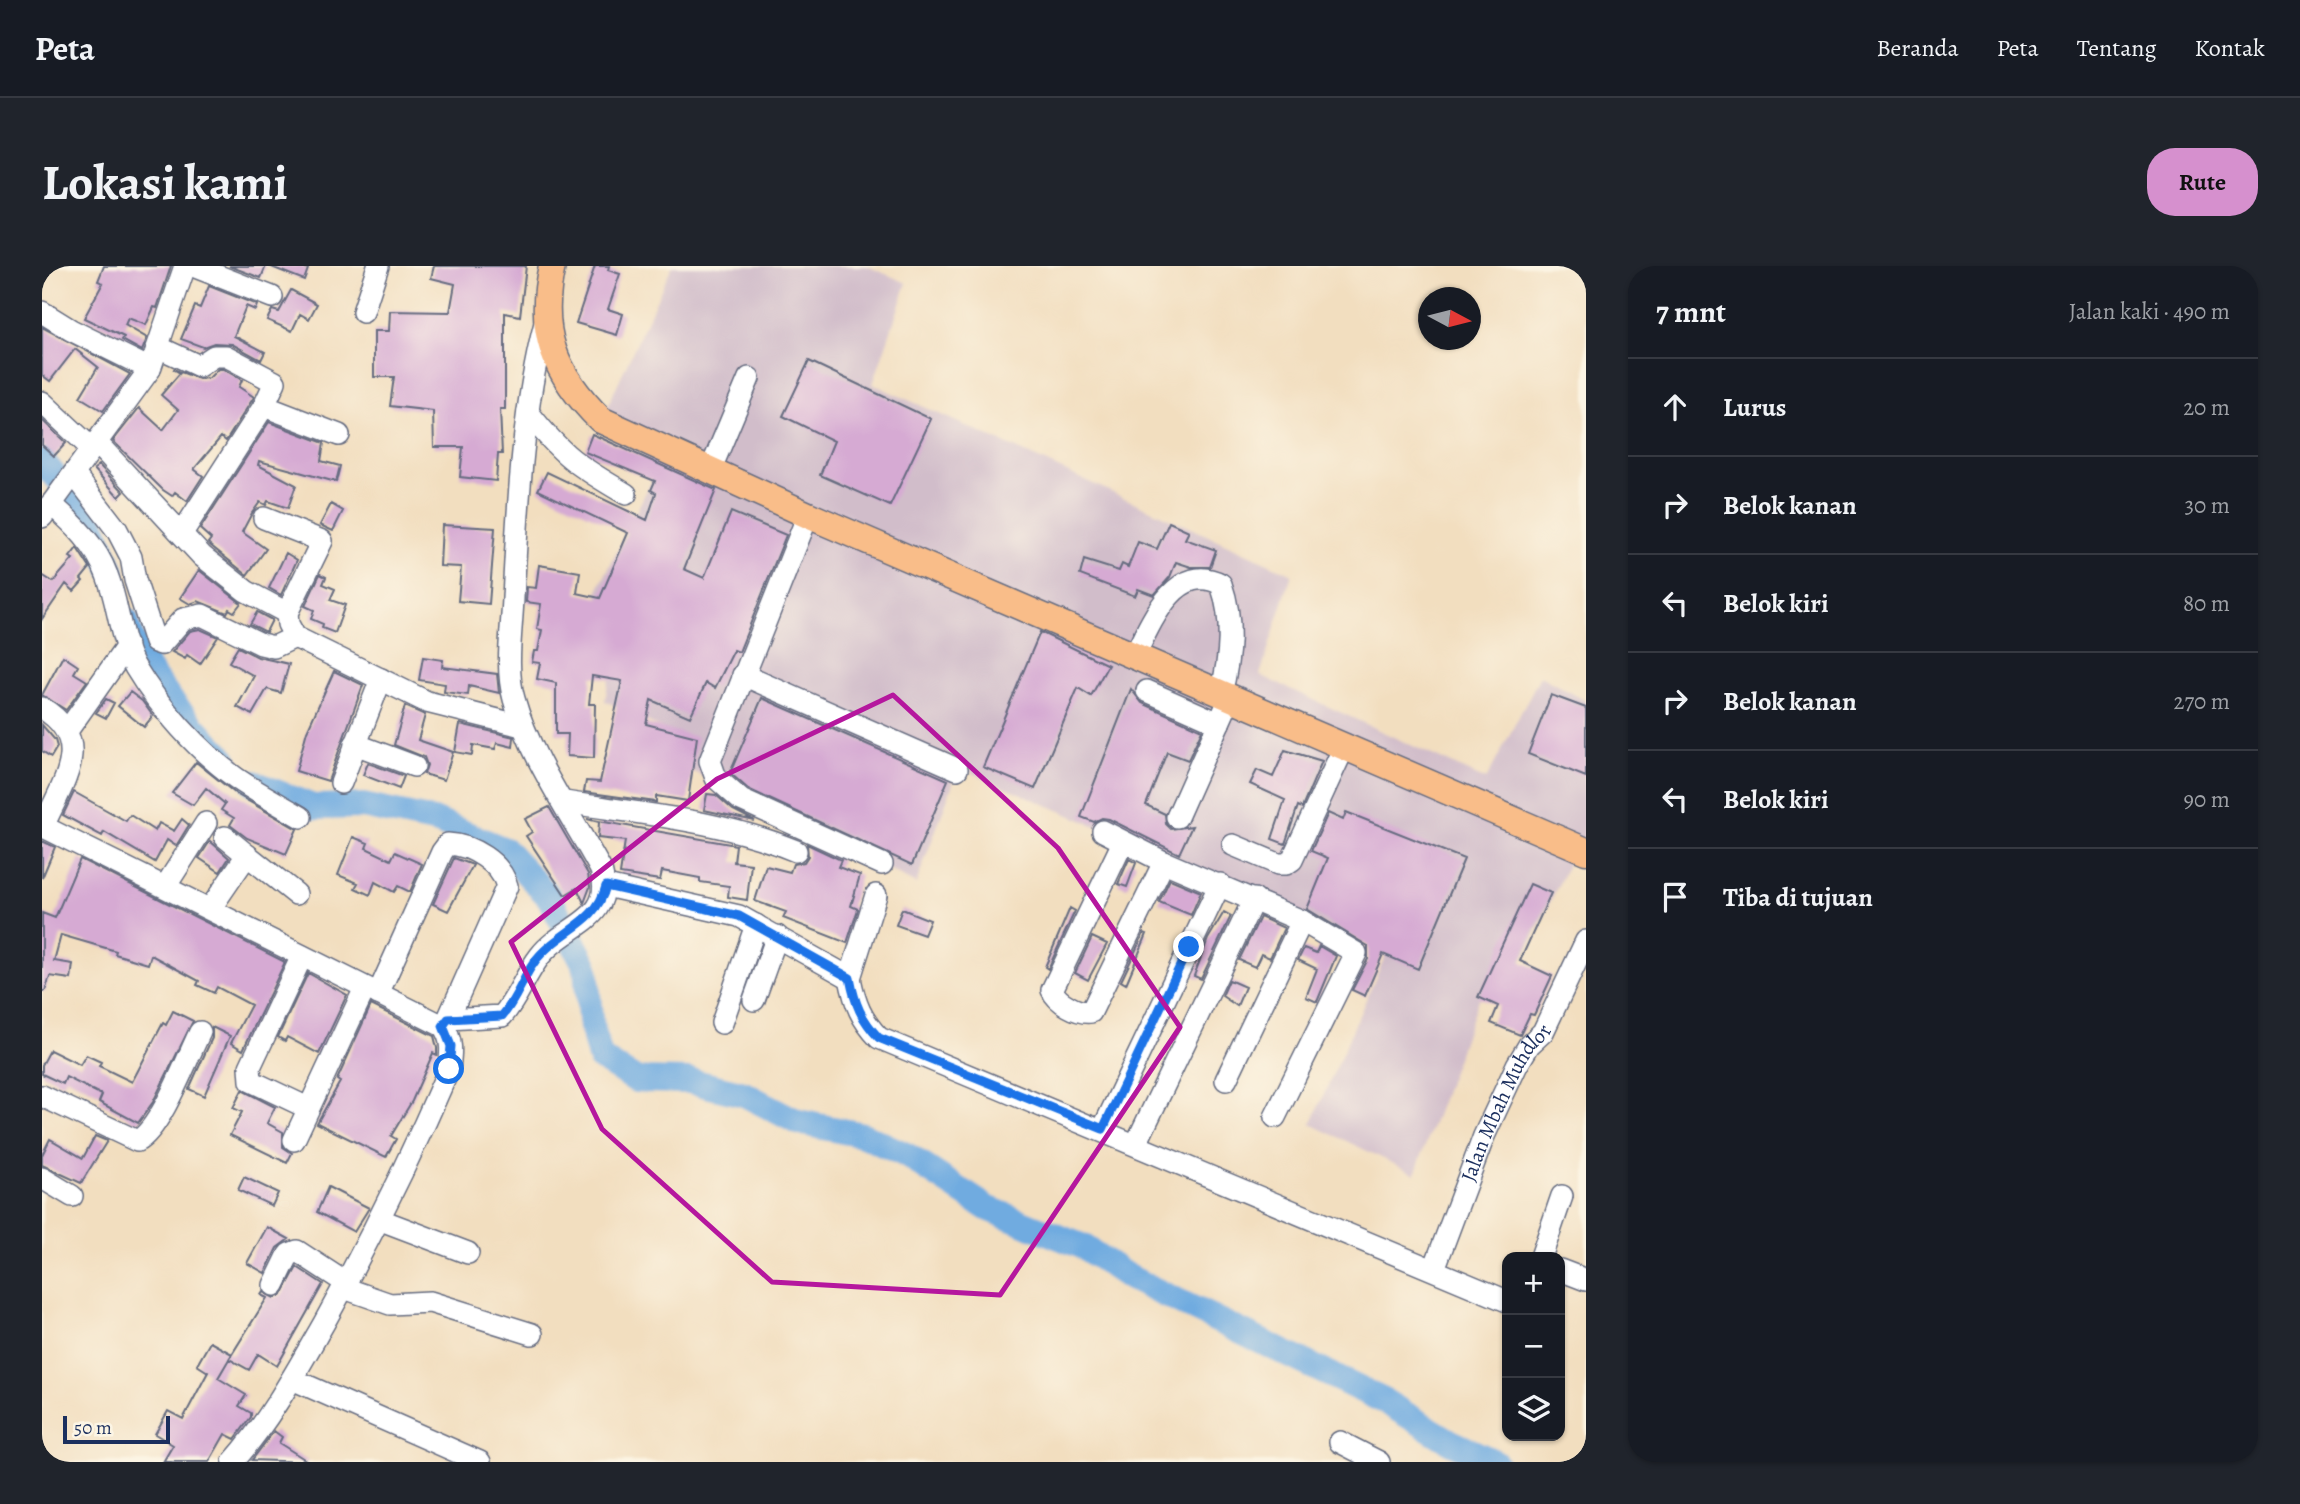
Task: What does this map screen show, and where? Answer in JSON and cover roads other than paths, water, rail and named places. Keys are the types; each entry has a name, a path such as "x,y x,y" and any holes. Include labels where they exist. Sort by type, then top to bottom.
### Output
{"main road":[{"path":"552,266 545,323 555,359 580,400 601,420 808,515 1586,851"}],"street":[{"path":"185,266 150,369 49,506 91,544 107,575 118,625 135,666 163,706 211,757 235,778 300,817"},
{"path":"193,266 272,296"},
{"path":"363,312 378,266"},
{"path":"42,312 71,330 150,369"},
{"path":"42,708 67,731 74,748 72,760 43,827 371,991 445,1023 502,1016 515,1002 542,953 589,918 598,908 606,886 601,870 522,726 513,695 511,654 518,508 534,364 545,323"},
{"path":"158,347 199,366 214,356 226,356 272,378 275,386 182,533"},
{"path":"710,471 749,379"},
{"path":"42,402 94,446 202,556 246,591 287,612"},
{"path":"264,406 339,435"},
{"path":"528,412 555,447 576,465 626,494"},
{"path":"74,475 117,530 131,556 155,642 161,644 183,619 202,615 261,645 274,647 295,636"},
{"path":"808,515 710,761 716,778 741,800 882,864"},
{"path":"264,518 322,541 287,612 288,624 295,636 430,703 522,726"},
{"path":"1135,655 1152,620 1174,590 1192,581 1211,579 1221,584 1227,603 1230,639 1226,696 1219,723 1177,817"},
{"path":"67,731 127,646"},
{"path":"743,676 957,769"},
{"path":"341,783 381,679"},
{"path":"1147,691 1219,723"},
{"path":"355,744 414,766"},
{"path":"1233,845 1278,864 1286,864 1292,859 1344,747"},
{"path":"564,802 722,826 755,834 796,851"},
{"path":"165,887 206,822"},
{"path":"1103,831 1164,862 1220,884 1302,922 1356,953 1275,1117"},
{"path":"225,837 296,894"},
{"path":"1123,842 1052,990 1057,999 1084,1013 1091,1012 1164,862"},
{"path":"233,1462 255,1437 292,1378 381,1220 449,1069 451,1046 445,1023 507,886 504,875 495,864 460,844 448,844 442,852 308,1108 294,1140"},
{"path":"210,909 247,855"},
{"path":"1103,1129 1220,884"},
{"path":"606,886 718,910 778,936 850,978"},
{"path":"876,895 850,978 859,1013 879,1038 1103,1129 1384,1251 1502,1299"},
{"path":"1136,1143 1254,899"},
{"path":"1226,1080 1302,922"},
{"path":"722,1023 756,925"},
{"path":"754,1000 778,936"},
{"name":"Jalan Mbah Muhdlor","path":"1434,1269 1484,1136 1517,1065 1529,1045 1543,1032 1586,941"},
{"path":"302,956 250,1067 249,1076 251,1081 308,1108"},
{"path":"42,1096 137,1141 146,1136 155,1121 200,1032"},
{"path":"42,1178 72,1196"},
{"path":"1543,1252 1562,1196"},
{"path":"381,1220 468,1253"},
{"path":"274,1285 289,1254 297,1251 345,1285 390,1304 430,1302 532,1334"},
{"path":"1565,1272 1586,1280"},
{"path":"292,1378 480,1462"},
{"path":"1339,1442 1379,1462"}],"waterway":[{"path":"42,461 89,516 112,570"},
{"path":"126,621 141,658 166,695 225,759"},
{"path":"254,783 313,807 363,806 438,822 505,850 549,897 586,967 590,1019 600,1058 636,1080 690,1081 744,1094 798,1122 863,1135 906,1155 987,1208 1084,1247 1128,1277 1384,1401 1451,1442 1495,1462"}]}
